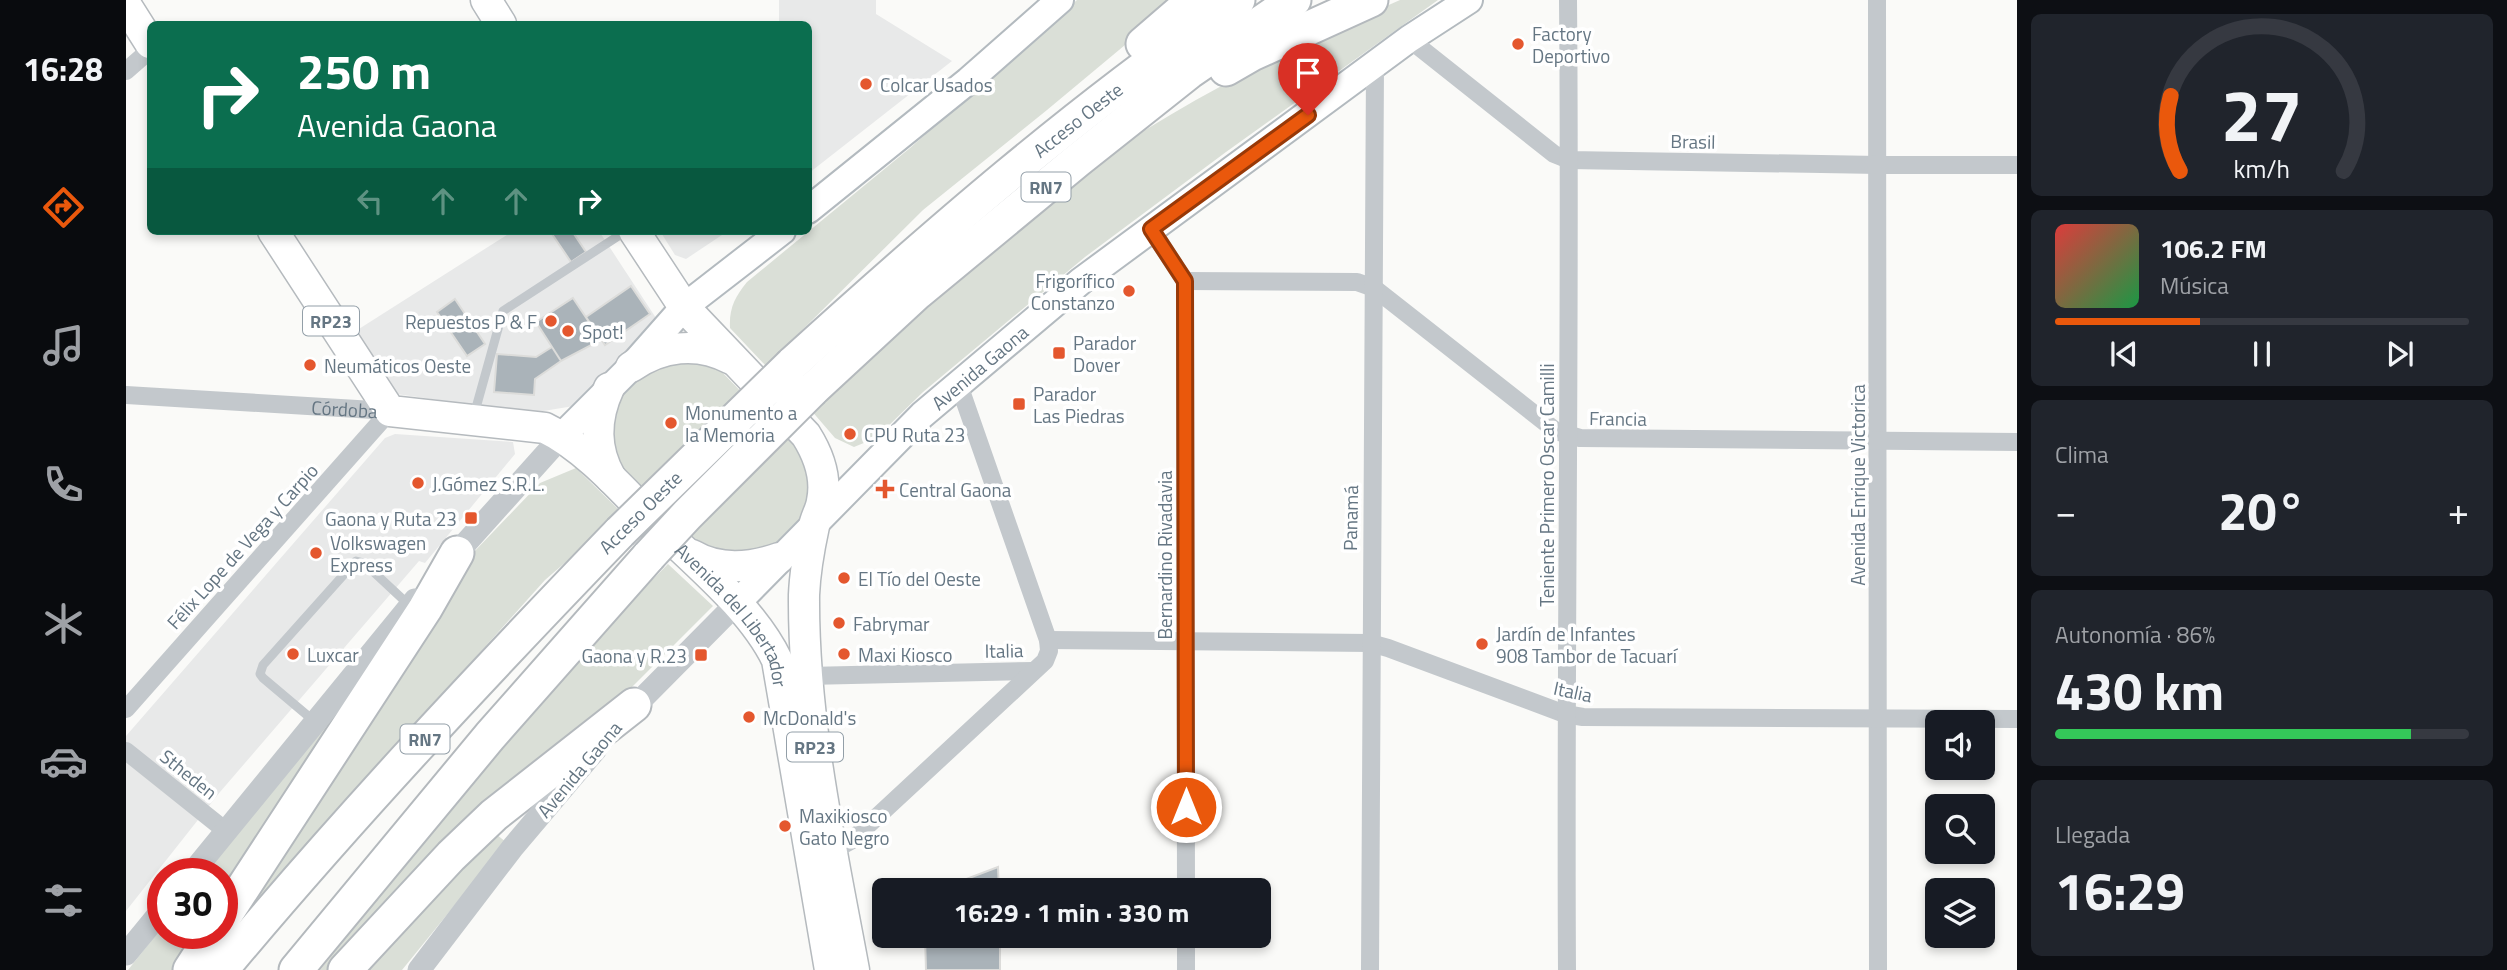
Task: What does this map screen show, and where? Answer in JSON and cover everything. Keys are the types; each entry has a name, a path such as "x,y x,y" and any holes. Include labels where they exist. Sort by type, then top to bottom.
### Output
{"highway":[{"path":"1007,174 1104,77 1194,0"},
{"name":"Acceso Oeste","path":"221,970 308,868 532,622 792,364 931,238 1007,174 1238,0"},
{"name":"Acceso Oeste","path":"296,970 490,736 649,556 811,390 917,293 1078,160 1189,72 1294,0"},
{"path":"1078,160 1172,100 1252,54 1371,0"},
{"path":"238,895 425,609 457,553"},
{"path":"345,970 451,856 494,815 634,705"},
{"path":"190,970 204,949"}],"main road":[{"path":"486,0 499,21"},
{"path":"812,207 968,81 1060,0"},
{"name":"Avenida Gaona","path":"736,604 922,415 1081,281 1409,39 1469,0"},
{"path":"126,5 147,38"},
{"name":"RP23","path":"276,235 390,411"},
{"name":"Avenida del Libertador","path":"637,235 684,307 806,435 821,466 822,500 815,522 805,580 807,676 817,762 854,970"},
{"path":"562,436 631,367 684,307 777,235"},
{"path":"631,367 652,354 690,347 715,352 737,363"},
{"path":"609,388 600,411 598,435 602,459 613,481"},
{"name":"Córdoba","path":"390,411 545,428 562,436"},
{"name":"Avenida del Libertador","path":"562,436 613,481 736,604 758,629 777,660 830,970"},
{"path":"682,549 705,561 729,567 746,567 779,558"}],"street":[{"name":"Teniente Primero Oscar Camilli","path":"1567,970 1565,714 1568,0"},
{"name":"Avenida Enrique Victorica","path":"1877,0 1878,970"},
{"path":"1409,39 1554,153 1569,160"},
{"path":"126,71 147,53"},
{"name":"Panamá","path":"1370,970 1375,66"},
{"name":"Brasil","path":"1569,160 2017,165"},
{"path":"1151,229 1185,281"},
{"name":"Francia","path":"1185,281 1357,282 1374,288 1556,431 1567,436 2017,442"},
{"name":"Bernardino Rivadavia","path":"1185,281 1186,878"},
{"path":"832,851 852,839 1045,661 1049,651 1048,640 959,385"},
{"name":"Córdoba","path":"126,395 390,411"},
{"name":"Félix Lope de Vega y Carpio","path":"126,709 390,411"},
{"path":"204,858 410,606 562,436"},
{"name":"Avenida Gaona","path":"419,970 513,847 634,705 736,604"},
{"name":"Italia","path":"1048,640 1370,643 1565,714 1583,717 2017,719"},
{"name":"Italia","path":"807,676 1033,671"},
{"name":"Stheden","path":"126,751 226,831"},
{"path":"126,954 147,928"},
{"path":"1186,948 1186,970"}],"lane":[{"path":"473,420 503,311 620,235"},
{"path":"315,722 263,678 260,674 263,665 356,561 364,563 410,606"}],"shaded area":[{"name":"Colcar Usados","path":"779,0 876,0 876,14 952,61 812,171 812,21 779,21"},
{"path":"1077,0 1179,0 923,210 766,366 730,328 731,314 739,293 747,282 804,235 812,235 812,229 910,148"},
{"path":"1400,0 1438,0 1085,257 923,392 876,438 854,447 835,438 810,409 1075,177 1192,102 1316,38"},
{"path":"507,235 602,235 656,318 574,406 531,413 389,393 351,334"},
{"path":"662,235 722,235 686,259 675,255"},
{"path":"671,356 691,357 719,369 798,450 808,471 808,498 799,522 777,550 706,557 606,455 619,385"},
{"path":"395,434 513,442 515,454 425,563 419,561 220,792 168,858 147,858 147,884 126,911 126,736 385,438"},
{"path":"576,468 619,510 604,529 545,580 238,922 238,918 472,554 540,483"},
{"path":"668,564 713,606 602,717 335,970 320,970 484,765 593,640"},
{"path":"381,654 238,882 238,858 217,858"},
{"path":"492,831 506,842 402,970 357,970"},
{"path":"147,946 147,949 193,949 179,970 128,970"}],"building":[{"path":"553,235 575,235 586,252 571,262"},
{"path":"631,286 650,314 605,345 586,317"},
{"name":"Spot!","path":"573,298 601,340 561,361 536,322"},
{"path":"455,299 485,344 467,356 437,312"},
{"path":"552,347 561,361 535,379 534,395 494,392 497,354 536,357"},
{"path":"998,867 998,878 969,878"},
{"path":"925,948 1000,948 1000,970 926,970"}],"place":[{"name":"Factory Deportivo","path":"1518,44"},
{"name":"Colcar Usados","path":"866,84"},
{"name":"Frigorífico Constanzo","path":"1129,291"},
{"name":"Repuestos P & F","path":"551,321"},
{"name":"Spot!","path":"568,331"},
{"name":"Parador Dover","path":"1059,353"},
{"name":"Neumáticos Oeste","path":"310,365"},
{"name":"Parador Las Piedras","path":"1019,404"},
{"name":"Monumento a la Memoria","path":"671,423"},
{"name":"CPU Ruta 23","path":"850,434"},
{"name":"J.Gómez S.R.L.","path":"418,483"},
{"name":"Central Gaona","path":"885,489"},
{"name":"Gaona y Ruta 23","path":"471,518"},
{"name":"Volkswagen Express","path":"316,553"},
{"name":"El Tío del Oeste","path":"844,578"},
{"name":"Fabrymar","path":"839,623"},
{"name":"Jardín de Infantes 908 Tambor de Tacuarí","path":"1482,644"},
{"name":"Luxcar","path":"293,654"},
{"name":"Maxi Kiosco","path":"844,654"},
{"name":"Gaona y R.23","path":"701,655"},
{"name":"McDonald's","path":"749,717"},
{"name":"Maxikiosco Gato Negro","path":"785,826"}],"route":[{"path":"1186,807 1185,281 1151,229 1308,115"}]}
